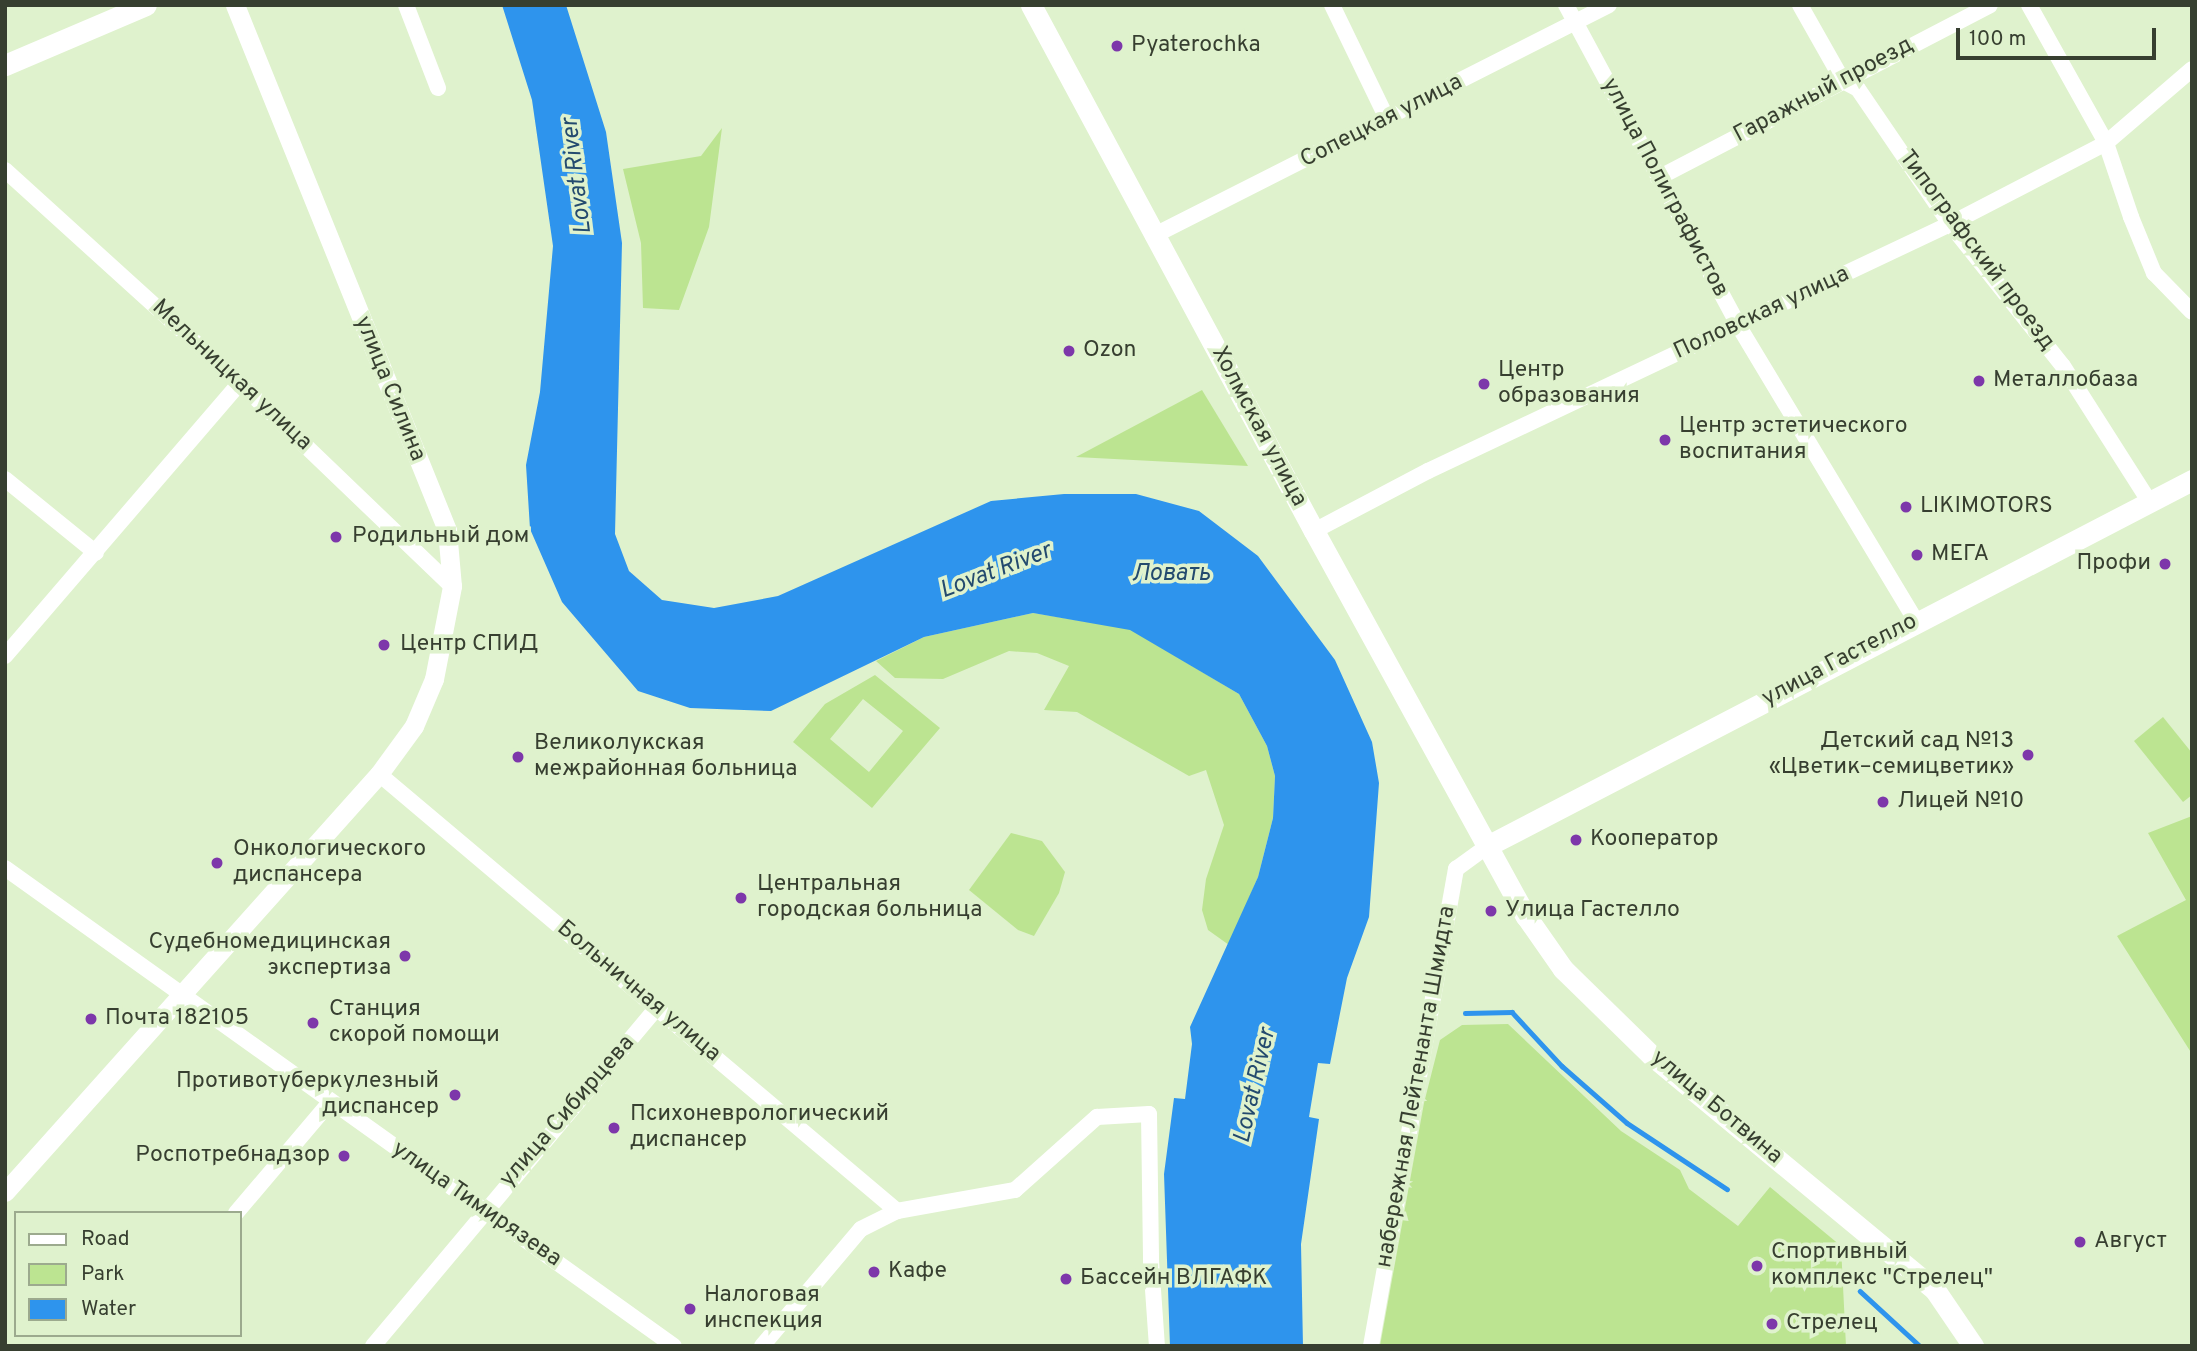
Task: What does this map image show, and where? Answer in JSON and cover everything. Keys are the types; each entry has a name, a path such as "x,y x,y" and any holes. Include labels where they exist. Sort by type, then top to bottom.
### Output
{"main road":[{"path":"5,65 146,5"},
{"name":"Холмская улица","path":"1031,5 1153,236 1489,845"},
{"name":"улица Гастелло","path":"1489,845 2192,480"},
{"name":"улица Ботвина","path":"1489,845 1527,916 1563,969 1651,1055 1935,1290 1973,1346"}],"street":[{"name":"улица Силина","path":"5,1192 379,774 414,726 433,679 452,586 447,530 235,5"},
{"path":"406,5 438,88"},
{"path":"1332,5 1387,119"},
{"name":"улица Полиграфистов","path":"1566,5 1738,325 1916,621"},
{"name":"Сопецкая улица","path":"1153,236 1609,5"},
{"name":"Типографский проезд","path":"1800,5 1843,81 1858,89 1950,224 2063,366 2149,501"},
{"name":"Гаражный проезд","path":"1658,178 1990,5"},
{"path":"2029,5 2106,143 2131,217 2154,273 2192,312"},
{"name":"Половская улица","path":"1314,531 1428,471 1950,224 2106,143 2192,69"},
{"name":"Мельницкая улица","path":"5,170 240,383 452,586"},
{"path":"5,656 240,383"},
{"path":"5,479 96,553"},
{"name":"Больничная улица","path":"379,774 897,1211"},
{"name":"набережная Лейтенанта Шмидта","path":"1371,1346 1456,869 1489,845"},
{"name":"улица Тимирязева","path":"5,868 674,1346"},
{"name":"улица Сибирцева","path":"373,1346 484,1210 657,1008"},
{"path":"238,1211 330,1102"},
{"path":"762,1346 861,1229 897,1211 1016,1190 1097,1117 1149,1114 1151,1261 1157,1346"}],"green space":[{"path":"722,128 709,227 679,310 643,308 641,243 623,169 701,156"},
{"path":"1202,390 1248,466 1076,457"},
{"path":"1033,613 1130,629 1239,694 1267,746 1275,776 1273,818 1258,877 1229,945 1208,930 1202,910 1206,879 1224,825 1206,770 1189,776 1077,712 1044,710 1069,666 1037,653 1009,651 943,679 895,678 876,661 924,637"},
{"path":"875,675 940,728 872,808 793,742 825,704","holes":["863,699 903,731 869,772 830,739"]},
{"path":"2163,717 2192,753 2192,795 2183,802 2134,741"},
{"path":"2192,816 2192,1054 2117,936 2186,900 2148,833"},
{"path":"1011,833 1042,841 1065,872 1059,893 1034,936 1018,930 969,890"},
{"path":"1508,1024 1621,1131 1680,1170 1689,1189 1738,1226 1770,1187 1841,1246 1846,1346 1380,1346 1424,1103 1440,1040 1462,1025"}],"water":[{"name":"Ловать","path":"502,5 566,5 606,132 622,243 615,534 629,571 662,600 714,608 778,596 991,501 1064,494 1136,494 1199,511 1258,556 1335,660 1372,742 1379,783 1369,917 1347,978 1330,1064 1318,1063 1309,1117 1319,1119 1301,1244 1303,1346 1170,1346 1164,1174 1174,1098 1185,1099 1192,1044 1190,1027 1258,877 1273,818 1275,776 1267,746 1239,694 1130,630 1033,613 924,637 771,711 690,708 638,691 562,602 530,529 526,465 540,392 553,246 532,100"}],"waterway":[{"path":"1465,1013 1512,1012 1562,1066 1627,1123 1727,1189"},
{"path":"1860,1291 1920,1346"}],"place":[{"name":"Pyaterochka","path":"1117,46"},
{"name":"Ozon","path":"1069,351"},
{"name":"Металлобаза","path":"1979,381"},
{"name":"Центр образования","path":"1484,384"},
{"name":"Центр эстетического воспитания","path":"1665,440"},
{"name":"LIKIMOTORS","path":"1906,507"},
{"name":"Родильный дом","path":"336,537"},
{"name":"МЕГА","path":"1917,555"},
{"name":"Профи","path":"2165,564"},
{"name":"Центр СПИД","path":"384,645"},
{"name":"Детский сад №13 «Цветик–семицветик»","path":"2028,755"},
{"name":"Великолукская межрайонная больница","path":"518,757"},
{"name":"Лицей №10","path":"1883,802"},
{"name":"Кооператор","path":"1576,840"},
{"name":"Онкологического диспансера","path":"217,863"},
{"name":"Центральная городская больница","path":"741,898"},
{"name":"Улица Гастелло","path":"1491,911"},
{"name":"Судебномедицинская экспертиза","path":"405,956"},
{"name":"Почта 182105","path":"91,1019"},
{"name":"Станция скорой помощи","path":"313,1023"},
{"name":"Противотуберкулезный диспансер","path":"455,1095"},
{"name":"Психоневрологический диспансер","path":"614,1128"},
{"name":"Роспотребнадзор","path":"344,1156"},
{"name":"Август","path":"2080,1242"},
{"name":"Спортивный комплекс \"Стрелец\"","path":"1757,1266"},
{"name":"Кафе","path":"874,1272"},
{"name":"Бассейн ВЛГАФК","path":"1066,1279"},
{"name":"Налоговая инспекция","path":"690,1309"},
{"name":"Стрелец","path":"1772,1324"}],"water label":[{"name":"Lovat River","path":"578,176"},
{"name":"Lovat River","path":"996,572"},
{"name":"Lovat River","path":"1256,1086"}]}
